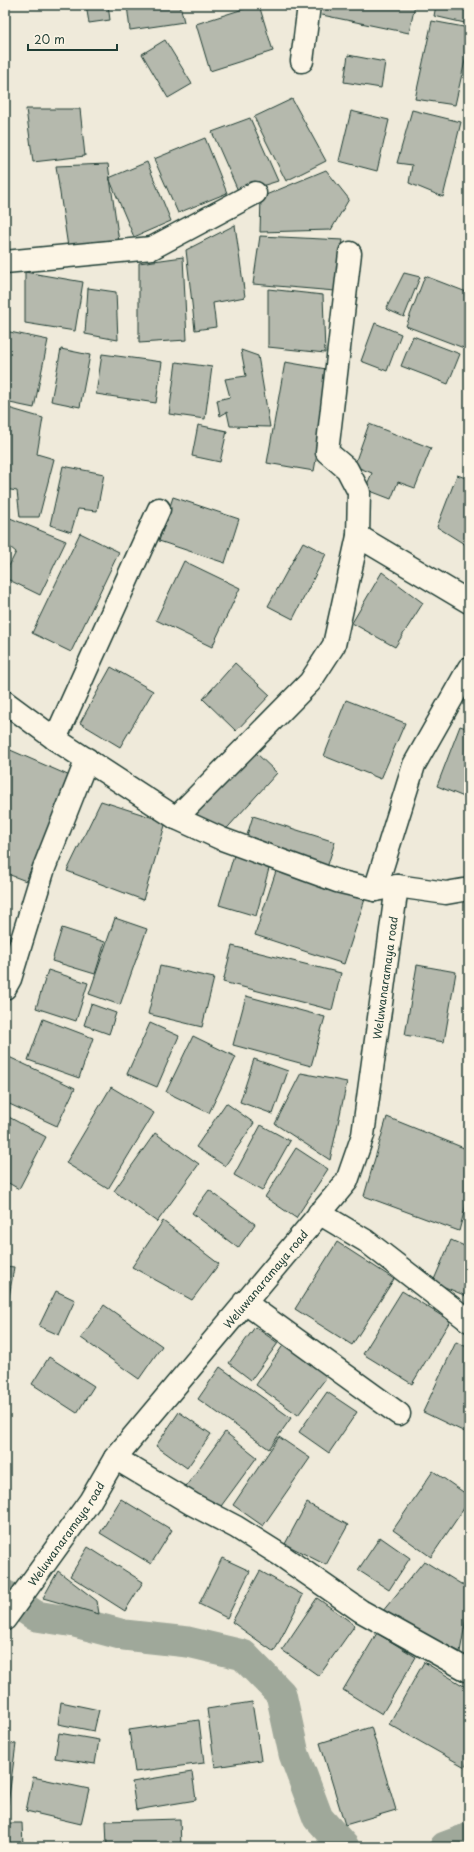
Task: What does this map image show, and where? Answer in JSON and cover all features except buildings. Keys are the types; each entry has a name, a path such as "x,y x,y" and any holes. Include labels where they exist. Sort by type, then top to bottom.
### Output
{"street":[{"path":"302,61 309,5"},
{"path":"5,262 152,248 255,193"},
{"path":"176,818 310,682 334,645 358,536 359,492 347,469 327,452 350,253"},
{"path":"55,739 159,509"},
{"path":"358,536 469,602"},
{"path":"375,890 414,765 469,668"},
{"path":"5,702 55,739 176,818 222,839 282,863 337,882 375,890 396,886 446,894 469,889"},
{"path":"5,988 10,979 44,868 87,759"},
{"name":"Weluwanaramaya road","path":"5,1619 90,1502 115,1458 244,1302 347,1181 363,1136 396,886"},
{"path":"319,1213 366,1241 469,1321"},
{"path":"244,1302 399,1414"},
{"path":"115,1458 192,1504 236,1527 282,1556 361,1611 469,1671"}],"waterway":[{"path":"5,1595 36,1616 75,1622 124,1635 188,1642 243,1655 281,1694 294,1754 318,1818 344,1847"},
{"path":"445,1847 469,1838"}]}
